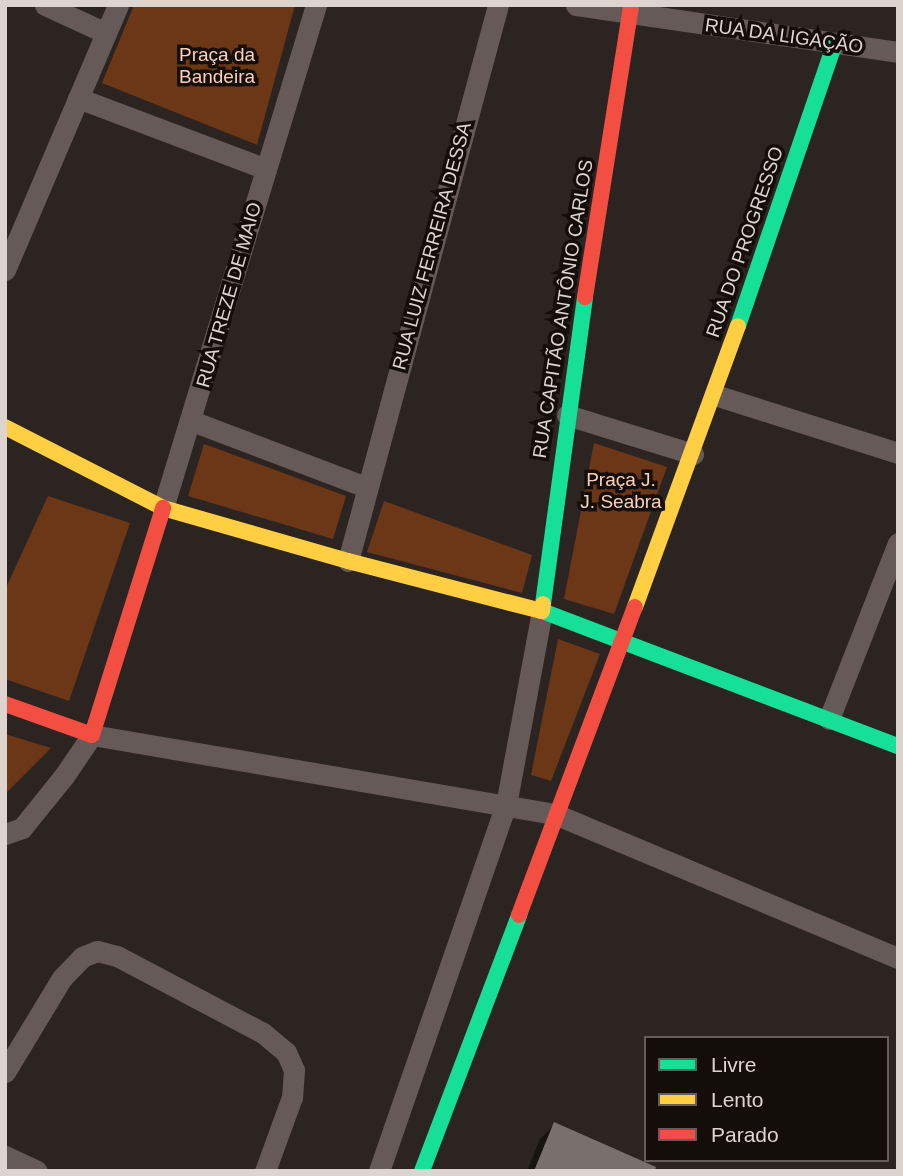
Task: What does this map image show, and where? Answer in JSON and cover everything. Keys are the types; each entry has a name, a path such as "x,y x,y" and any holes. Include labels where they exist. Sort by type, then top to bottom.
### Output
{"street":[{"path":"45,5 106,33"},
{"path":"5,270 118,5"},
{"path":"78,98 266,169 316,5"},
{"name":"RUA LUIZ FERREIRA DESSA","path":"348,561 498,5"},
{"name":"RUA DA LIGAÇÃO","path":"576,5 630,10 898,52"},
{"name":"RUA CAPITÃO ANTÔNIO CARLOS","path":"542,611 567,415 630,10"},
{"name":"RUA DO PROGRESSO","path":"693,454 835,43"},
{"name":"RUA TREZE DE MAIO","path":"163,508 192,421 266,169"},
{"path":"715,395 898,453"},
{"path":"422,1171 693,454 567,415"},
{"path":"192,421 366,487"},
{"path":"5,427 163,508 348,561 542,611 624,640 898,747"},
{"path":"5,834 22,828 64,776 92,735 163,508"},
{"path":"829,719 898,543"},
{"path":"379,1171 506,805 542,611"},
{"path":"5,704 92,735 555,814 898,958"},
{"path":"5,1072 68,971 82,957 97,951 117,956 263,1033 286,1052 294,1070 292,1097 265,1171"},
{"path":"5,1156 37,1171"}],"green space":[{"name":"Praça da Bandeira","path":"134,5 295,5 257,145 102,83"},
{"name":"Praça J. J. Seabra","path":"594,443 667,467 614,614 564,599"},
{"path":"204,444 346,496 333,539 188,496"},
{"path":"48,496 130,523 69,701 5,679 5,590"},
{"path":"384,501 532,555 522,593 367,552"},
{"path":"558,639 600,654 551,781 531,775"},
{"path":"5,734 51,748 5,794"}],"building":[{"path":"554,1122 656,1167 655,1171 534,1171"}],"traffic: fast":[{"path":"738,326 835,43"},
{"path":"543,604 585,297"},
{"path":"542,611 898,746"},
{"path":"422,1171 519,915"}],"traffic: slow":[{"path":"635,607 738,326"},
{"path":"5,427 163,508 348,561 542,611 543,604"}],"traffic: jam":[{"path":"585,297 631,5"},
{"path":"5,704 92,735 163,508"},
{"path":"519,915 635,607"}]}
